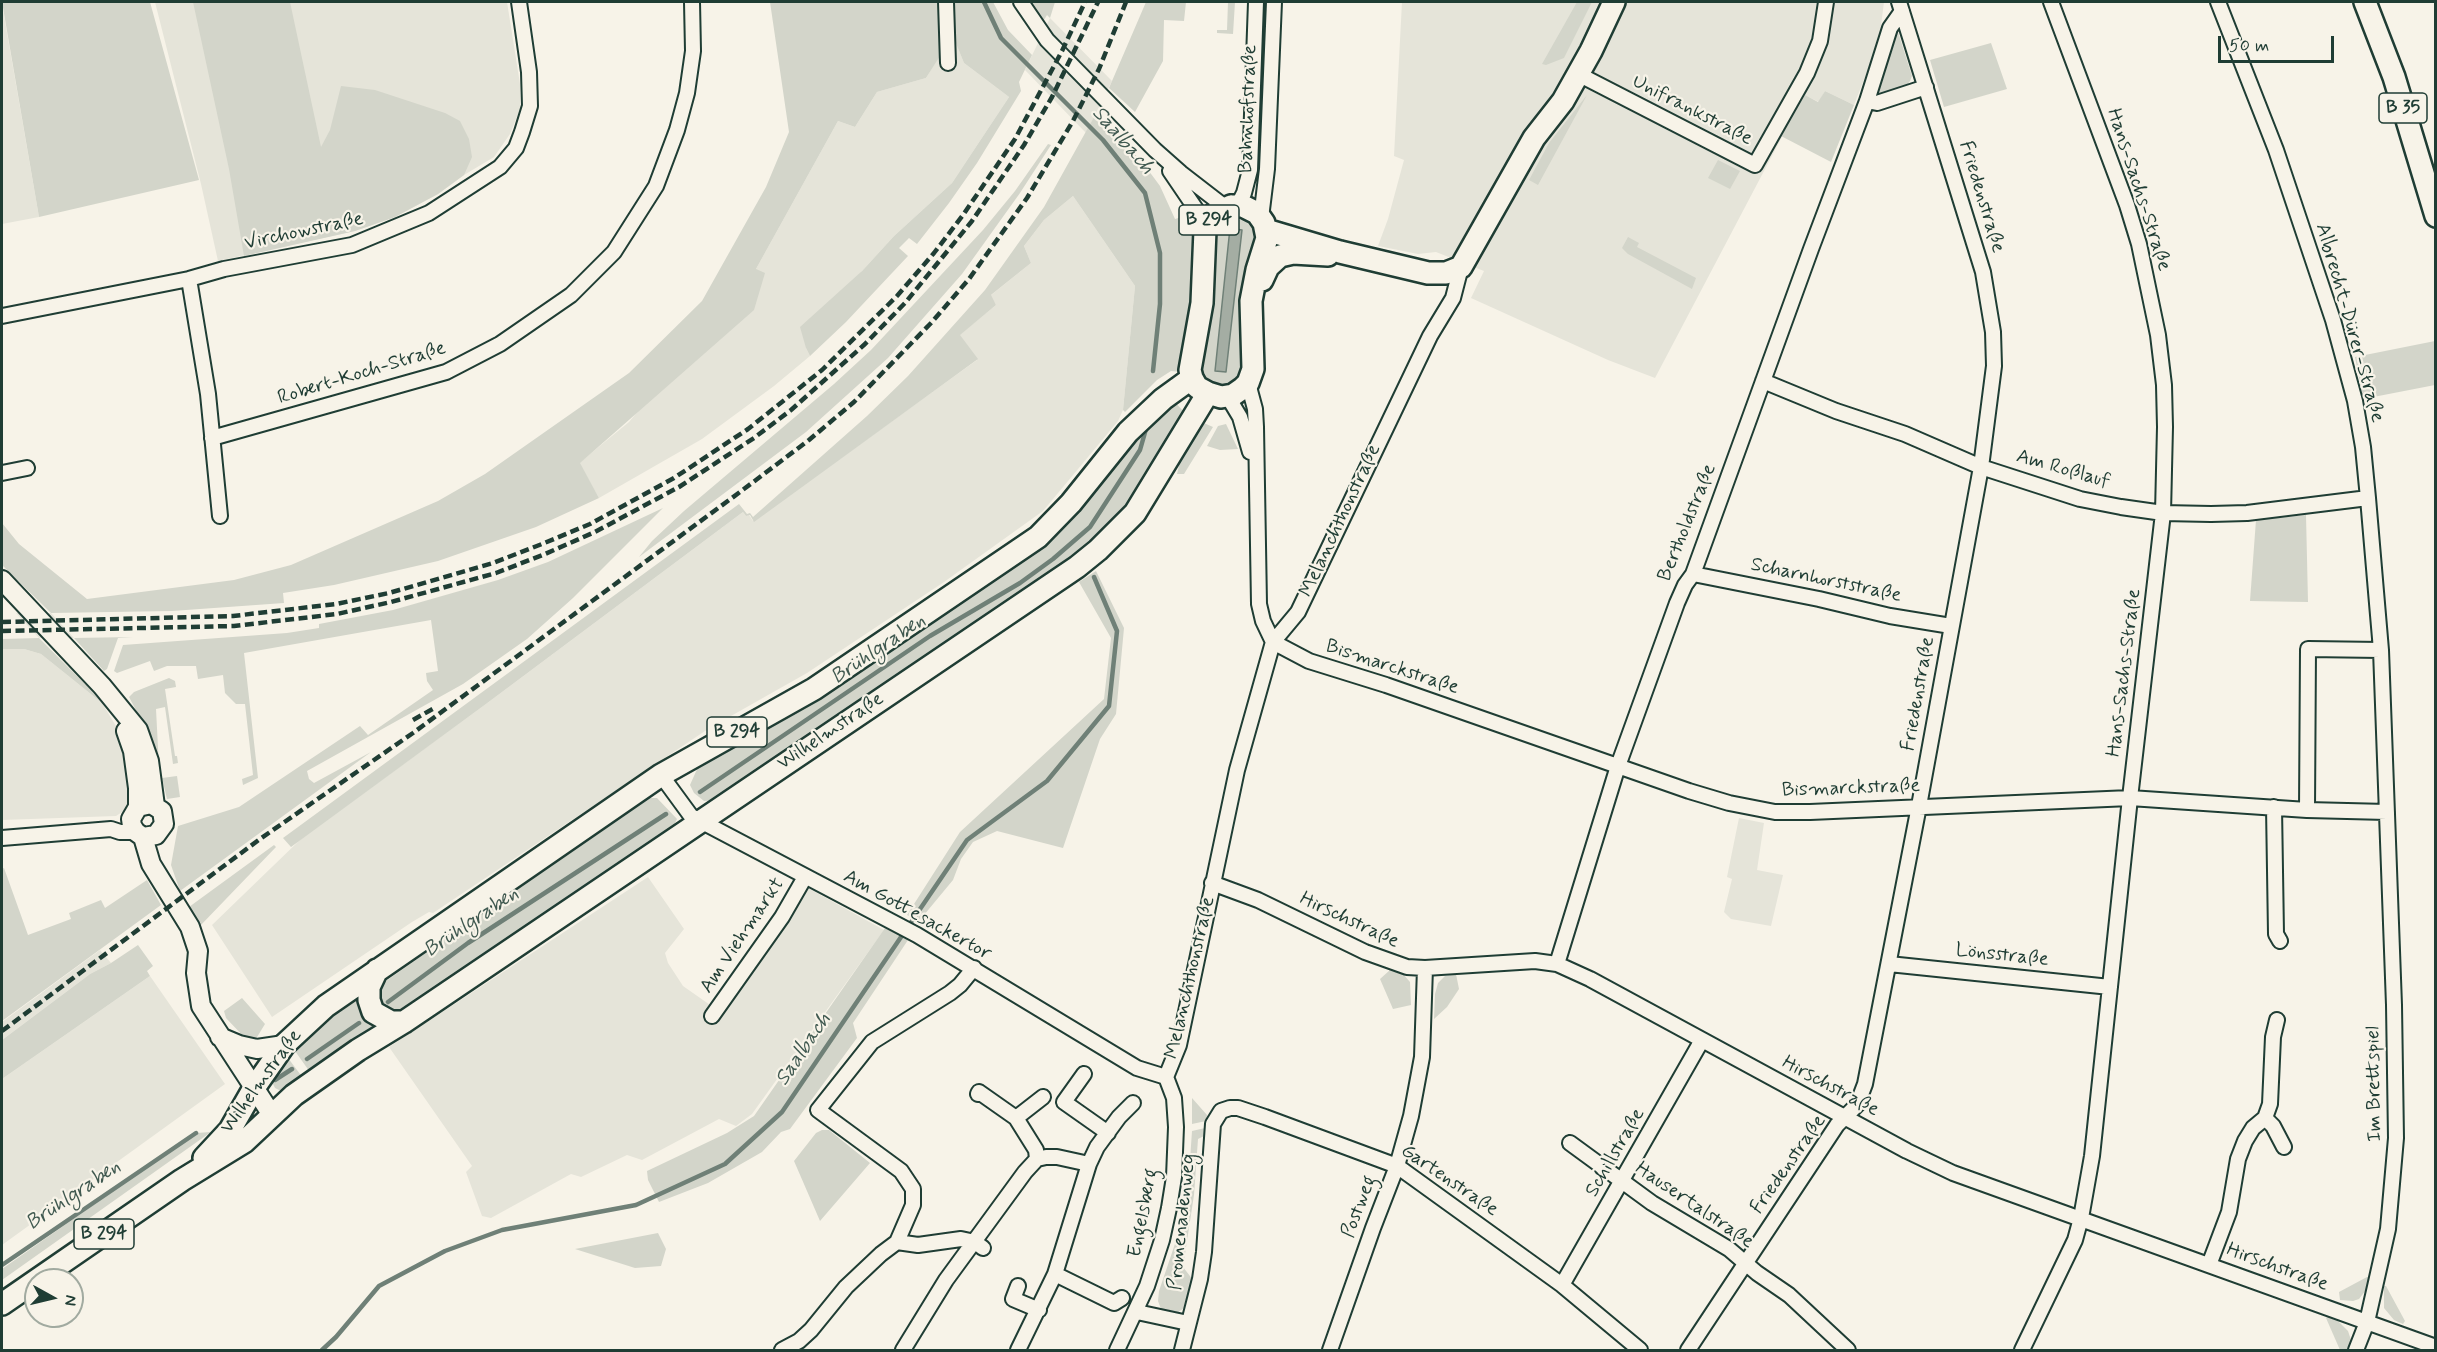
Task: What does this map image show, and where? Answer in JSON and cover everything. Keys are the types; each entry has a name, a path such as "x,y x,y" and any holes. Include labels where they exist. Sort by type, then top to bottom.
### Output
{"main road":[{"name":"Melanchthonstraße","path":"1461,267 1534,138 1563,101 1614,2"},
{"name":"B 35","path":"2365,2 2394,77 2436,216"},
{"name":"B 294","path":"1192,378 1191,361 1202,303 1203,239 1206,224 1214,214 1231,206 1250,208 1264,224 1340,252 1428,273 1446,273 1461,267"},
{"name":"B 294","path":"1218,395 1238,392 1248,382 1253,369 1251,301 1257,270 1265,246 1264,224"},
{"path":"1251,301 1268,267 1280,256 1293,253 1328,255 1340,252"},
{"path":"1192,378 1197,387 1218,395"},
{"name":"Wilhelmstraße","path":"182,1180 230,1130 254,1088 284,1045 326,1006 661,775 814,689 1038,537 1066,510 1128,432 1163,399 1192,378"},
{"name":"Wilhelmstraße","path":"2,1304 182,1180 244,1142 303,1089 1098,550 1127,523 1218,395"},
{"path":"377,970 369,987 369,1000 373,1011 391,1022 404,1022"}],"street":[{"name":"Virchowstraße","path":"2,316 189,279 224,269 352,245 429,213 500,167 516,147 530,106 529,72 519,2"},
{"name":"Robert-Koch-Straße","path":"213,438 446,372 500,344 571,295 614,252 656,186 677,130 687,93 693,51 693,2"},
{"path":"946,2 948,63"},
{"path":"1021,2 1047,40 1155,150 1181,173 1231,206"},
{"name":"Bahnhofstraße","path":"1231,206 1250,170 1256,2"},
{"name":"Bahnhofstraße","path":"1264,224 1274,2"},
{"name":"Unifrankstraße","path":"1578,74 1755,165 1807,73 1820,41 1826,2"},
{"name":"Hans-Sachs-Straße","path":"2022,1350 2065,1262 2081,1218 2098,1111 2130,798 2163,513 2164,385 2158,335 2148,284 2127,205 2051,2"},
{"name":"Albrecht-Dürer-Straße","path":"2218,2 2276,150 2333,320 2355,400 2363,447 2381,650 2387,812"},
{"name":"Friedenstraße","path":"1688,1350 1837,1125 1857,1106 1865,1084 1981,467 1994,366 1994,332 1983,272 1900,6"},
{"name":"Bertholdstraße","path":"1557,964 1617,766 1677,603 1693,574 1867,101 1890,28 1900,6"},
{"path":"1867,101 1877,103 1926,87"},
{"path":"1155,150 1206,224"},
{"name":"Melanchthonstraße","path":"1166,1077 1179,1045 1212,883 1246,734 1273,642 1299,612 1430,336 1453,298 1461,267"},
{"path":"189,279 208,394 220,516"},
{"name":"Am Roßlauf","path":"1763,381 1836,411 1905,434 1981,467 2080,499 2163,513 2247,513 2368,498"},
{"path":"1248,382 1254,409 1259,604 1263,621 1273,642"},
{"path":"1218,395 1240,417 1255,465"},
{"path":"2,473 27,468"},
{"name":"Scharnhorststraße","path":"1693,574 1820,599 1890,616 1951,626"},
{"path":"2,580 111,696 138,729 150,770 144,822 164,882 190,927 198,951 196,973 201,1006 272,1115"},
{"name":"Bismarckstraße","path":"1273,642 1309,661 1386,685 1617,766 1729,803 1774,812 2130,798 2307,810 2387,812"},
{"path":"2307,810 2308,649 2381,650"},
{"name":"Am Gottesackertor","path":"661,775 691,816 917,934 1137,1068 1166,1077"},
{"path":"2274,807 2276,934 2280,941"},
{"name":"Im Brettspiel","path":"2356,1350 2367,1322 2388,1229 2396,1149 2396,1070 2387,812"},
{"path":"2,838 111,829 116,824 144,822"},
{"name":"Am Viehmarkt","path":"712,1016 782,917 806,877"},
{"name":"Hirschstraße","path":"1212,883 1258,900 1388,962 1407,967 1425,968 1535,961 1557,964 1590,979 1908,1151 1953,1173 2436,1347"},
{"name":"Lönsstraße","path":"1889,964 2110,987"},
{"path":"782,1350 799,1341 811,1330 846,1287 897,1242 913,1205 913,1189 901,1171 818,1110 873,1042 950,993 974,968"},
{"name":"Postweg","path":"1330,1350 1397,1166 1411,1116 1422,1057 1425,968"},
{"path":"2209,1265 2229,1212 2238,1159 2245,1141 2253,1128 2265,1118 2270,1104 2273,1037 2277,1020"},
{"path":"220,1037 239,1046 257,1049 284,1045"},
{"name":"Schillstraße","path":"1562,1285 1702,1040"},
{"path":"1016,1118 1032,1106 1053,1099 1084,1074"},
{"name":"Engelsberg","path":"1117,1350 1137,1312 1162,1240 1174,1178 1176,1127 1174,1098 1166,1077"},
{"path":"978,1094 978,1092 1016,1118 1036,1150 1037,1160"},
{"path":"1053,1099 1108,1133"},
{"path":"1018,1350 1055,1274 1089,1164 1108,1133 1133,1103"},
{"name":"Gartenstraße","path":"1213,1124 1221,1111 1230,1107 1238,1108 1397,1166 1562,1285 1640,1350"},
{"path":"2265,1118 2273,1126 2284,1147"},
{"name":"Promenadenweg","path":"1182,1350 1204,1252 1213,1124"},
{"name":"Hausertalstraße","path":"1570,1143 1652,1203 1729,1249 1789,1295 1848,1350"},
{"path":"903,1350 946,1280 979,1245 1025,1172 1037,1160 1057,1157 1089,1164"},
{"path":"897,1242 918,1245 954,1238 979,1245"},
{"path":"1055,1274 1114,1303 1122,1298"},
{"path":"1018,1286 1013,1299 1039,1310"},
{"name":"Promenadenweg","path":"1137,1312 1188,1323"}],"shaded area":[{"path":"2,2 150,2 199,180 39,217"},
{"path":"155,2 507,2 520,84 520,109 510,134 494,157 438,194 395,217 355,231 218,261"},
{"path":"193,2 290,2 321,147 330,130 341,86 375,90 445,113 460,121 469,139 472,157 464,175 438,194 395,217 355,231 244,256 229,169"},
{"path":"770,2 993,2 1008,30 1032,55 1019,82 1021,91 977,163 949,203 917,244 909,238 899,248 908,256 846,322 810,356 800,327 862,271 894,236 952,183 1009,97 964,63 953,36 926,78 877,92 855,127 838,121 756,269 765,273 754,310 580,463 599,498 536,527 438,561 334,585 283,593 284,603 172,611 51,613 2,565 2,523 19,544 87,599 234,580 291,565 438,501 485,474 629,373 702,301 766,187 789,132"},
{"path":"1032,2 1055,2 1050,18 1047,15 1044,20"},
{"path":"1146,2 1186,2 1184,21 1164,20 1163,61 1135,112 1109,88"},
{"path":"1228,2 1235,2 1233,34 1217,33 1217,30 1227,30"},
{"path":"1261,2 1269,2 1262,183 1254,180"},
{"path":"1402,2 1884,2 1879,41 1854,105 1825,91 1819,102 1804,95 1655,378 1608,360 1471,298 1484,271 1436,252 1418,254 1378,246 1404,160 1394,156"},
{"path":"1577,2 1592,2 1564,58 1546,65 1542,64"},
{"path":"2,4 39,217 2,224"},
{"path":"1050,18 1112,81 1086,133 1025,70"},
{"path":"1898,32 1912,76 1907,85 1881,95 1876,93 1895,34"},
{"path":"953,35 964,63 1009,97 952,183 894,236 862,271 806,348 810,356 774,386 702,439 599,498 579,463 629,422 756,269 838,121 855,127 877,92 926,78"},
{"path":"1991,43 2007,89 1944,107 1930,60"},
{"path":"1825,91 1854,105 1831,162 1781,136 1805,95 1818,102"},
{"path":"1587,95 1538,185 1529,180 1549,143"},
{"path":"1094,117 1140,159 1160,186 1175,219 1192,214 1196,222 1197,280 1181,372 1171,371 1157,380 1125,412 1123,410 1135,286 1073,196 1044,220 1024,246 1031,263 991,295 996,305 960,335 978,359 754,522 750,515 746,516 743,512 291,847 283,838 739,504 747,514 750,513 753,517 867,416 908,376 985,290 1044,207"},
{"path":"1048,144 1051,145 1020,193 962,274 888,358 806,432 639,557 652,541 684,511 871,350 983,230 1015,191"},
{"path":"1718,160 1740,171 1730,189 1708,178"},
{"path":"1073,196 1135,286 1123,410 1118,421 1043,511 944,582 807,673 708,729 433,913 429,912 412,922 272,1017 212,925 303,837 743,512 753,521 977,360 959,335 996,305 990,296 1031,263 1024,246 1044,220"},
{"path":"1229,218 1248,221 1257,237 1243,366 1238,378 1227,385 1222,385 1204,377 1200,366 1216,230 1224,220"},
{"path":"1230,228 1242,230 1226,372 1215,371"},
{"path":"1628,237 1639,243 1637,247 1696,278 1692,289 1628,254 1622,248"},
{"path":"2435,341 2435,385 2363,399 2355,357"},
{"path":"1173,400 1185,413 1140,497 1102,539 717,800 704,801 694,793 690,785 698,767 813,701 1057,533 1126,448"},
{"path":"1197,420 1213,427 1184,474 1177,474 1184,445"},
{"path":"1226,424 1238,449 1220,450 1207,446 1218,426"},
{"path":"663,508 573,598 527,639 463,684 307,771 309,779 314,783 371,752 180,891 171,865 178,826 239,807 360,726 368,735 433,690 427,681 426,673 438,671 431,620 244,653 258,778 243,785 242,779 253,775 245,704 236,704 225,693 223,675 198,679 196,666 167,666 154,671 150,661 117,673 114,671 123,645 287,633 319,628 319,624 393,610 498,580 548,562"},
{"path":"2306,515 2308,602 2250,601 2256,520"},
{"path":"1096,571 1124,628 1116,714 1100,739 1063,848 997,831 973,842 961,859 953,880 919,921 907,915 960,832 1104,699 1111,638 1079,582"},
{"path":"16,613 51,613 74,638 39,638"},
{"path":"133,637 118,638 107,669 104,671 74,638"},
{"path":"39,638 102,703 41,654 24,649 2,649 2,639"},
{"path":"2,649 24,649 41,654 102,703 122,736 131,792 130,802 125,810 116,816 2,820"},
{"path":"169,678 175,681 176,687 165,689 178,763 173,764 165,707 156,709 159,767 145,727 129,697 134,692"},
{"path":"177,776 180,797 167,799 162,778"},
{"path":"646,798 657,798 677,819 674,825 412,1007 397,1012 385,1008 379,995 386,981"},
{"path":"1739,818 1764,823 1757,870 1783,875 1771,926 1731,919 1724,912 1732,879 1727,877"},
{"path":"274,845 276,847 200,926 189,907"},
{"path":"4,868 28,935 71,919 69,913 101,900 105,908 147,880 161,905 2,1021 2,869"},
{"path":"648,877 684,929 665,953 668,963 683,986 723,1014 808,888 884,930 752,1114 736,1126 719,1119 642,1160 627,1155 581,1177 571,1174 491,1218 482,1216 466,1172 472,1166 389,1047"},
{"path":"885,928 908,940 853,1023 857,1038 790,1129 781,1132 762,1152 708,1183 659,1202 648,1180 647,1171 727,1133 754,1116"},
{"path":"138,945 153,966 147,971 150,976 2,1079 2,1040 90,974"},
{"path":"100,950 111,963 90,974 2,1040 2,1022"},
{"path":"1390,970 1403,974 1410,982 1411,1005 1393,1009 1380,979"},
{"path":"1456,974 1459,989 1447,1007 1434,1019 1438,983 1445,976"},
{"path":"150,976 225,1084 2,1245 2,1079"},
{"path":"361,993 370,1022 379,1028 312,1075 295,1051 312,1030"},
{"path":"242,998 265,1024 254,1042 244,1037 226,1018 224,1011"},
{"path":"285,1054 303,1078 287,1090 279,1090 275,1088 271,1080"},
{"path":"1192,1098 1207,1115 1206,1121 1192,1124"},
{"path":"1205,1128 1204,1136 1198,1139 1194,1195 1183,1267 1193,1280 1189,1299 1184,1308 1177,1313 1169,1313 1161,1309 1158,1301 1159,1291 1178,1235 1188,1190 1192,1131"},
{"path":"829,1130 870,1163 820,1221 794,1161 816,1133"},
{"path":"211,1132 2,1280 2,1269 196,1133"},
{"path":"658,1233 666,1249 661,1266 635,1268 575,1249"},
{"path":"2370,1277 2366,1290 2359,1299 2340,1300 2339,1292"},
{"path":"2384,1286 2405,1321 2403,1324 2394,1320 2384,1308"},
{"path":"2329,1316 2337,1320 2348,1331 2351,1340 2349,1350 2340,1350 2326,1318"}],"waterway":[{"name":"Saalbach","path":"984,2 1001,38 1103,140 1145,193 1160,253 1160,304 1153,371"},
{"name":"Brühlgraben","path":"700,792 930,636 1020,583 1053,559 1090,527 1140,450 1146,429"},
{"name":"Saalbach","path":"322,1350 336,1337 379,1286 445,1251 502,1230 636,1205 725,1164 782,1112 967,840 1047,781 1109,706 1117,631 1094,577"},
{"name":"Brühlgraben","path":"388,1002 468,943 666,814"},
{"name":"Brühlgraben","path":"307,1059 359,1023"},
{"name":"Brühlgraben","path":"275,1080 292,1069"},
{"name":"Brühlgraben","path":"2,1265 196,1133"}],"railway":[{"path":"2,622 233,616 336,604 389,593 493,563 542,544 590,524 674,478 748,429 822,370 897,296 963,215 1015,139 1062,51 1085,2"},
{"path":"2,631 234,626 337,614 391,602 496,573 595,532 679,487 754,438 791,410 865,344 905,303 972,221 1024,145 1052,97 1098,2"},
{"path":"2,1031 260,839 413,733 740,492 809,440 854,402 932,322 969,279 1027,198 1073,121 1099,69 1126,2"},
{"path":"413,720 436,707"}]}
